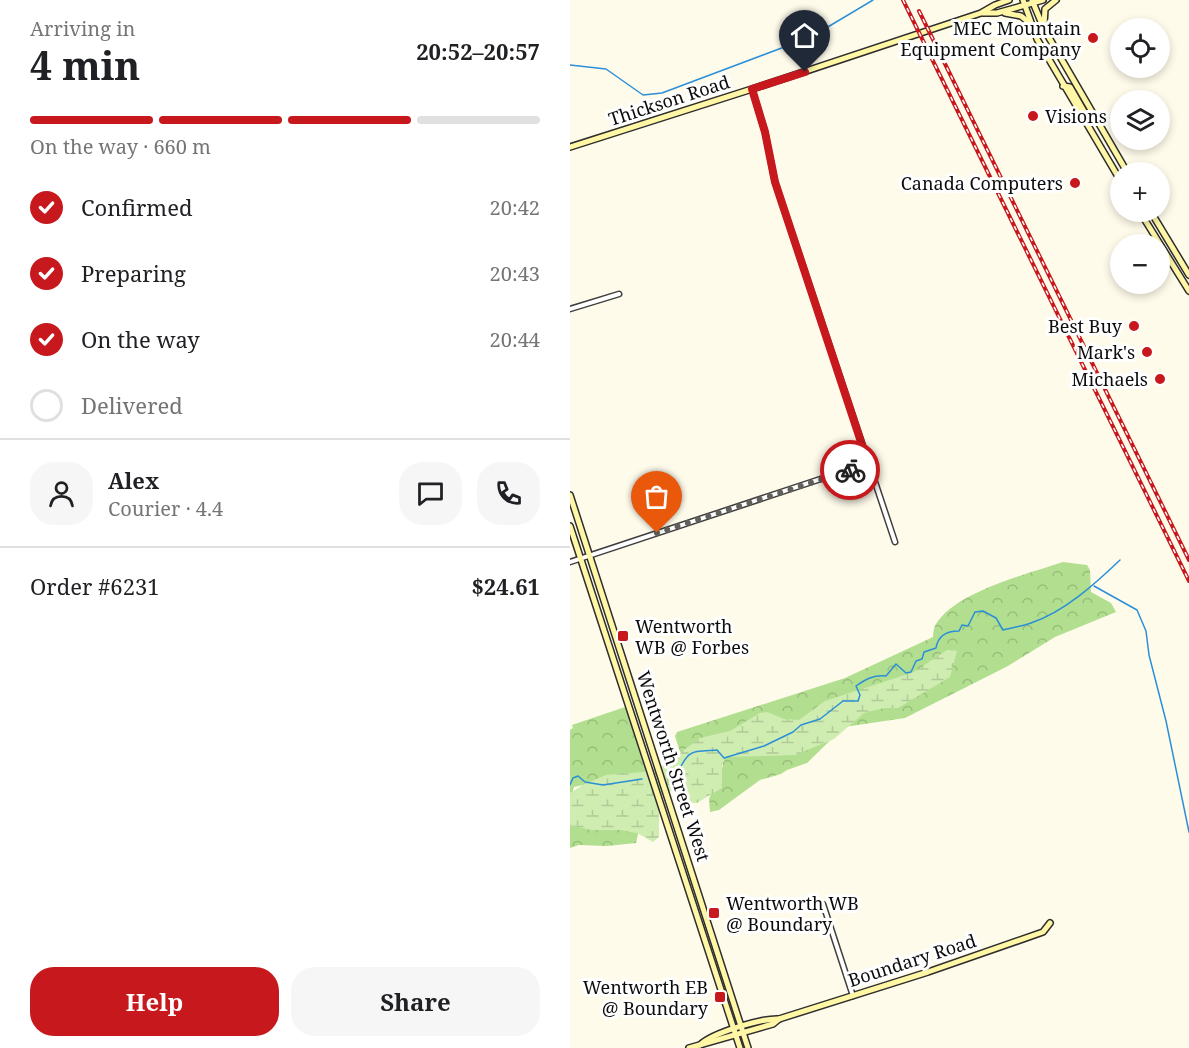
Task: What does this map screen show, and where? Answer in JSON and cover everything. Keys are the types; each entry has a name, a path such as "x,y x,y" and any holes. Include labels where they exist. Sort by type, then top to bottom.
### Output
{"main road":[{"path":"995,5 1001,0"},
{"name":"Thickson Road","path":"570,147 981,13 1009,0"},
{"name":"Thickson Road","path":"981,13 997,13 1024,3 1043,0"},
{"path":"1044,29 1045,9 1056,0"},
{"path":"1033,1 1044,29 1121,162"},
{"path":"1024,3 1037,39 1110,164"},
{"path":"997,13 1021,16 1033,27"},
{"path":"1063,86 1070,87 1085,112 1091,113"},
{"path":"1146,222 1189,291"},
{"path":"1157,222 1189,275"},
{"name":"Wentworth Street West","path":"570,495 748,1048"},
{"name":"Wentworth Street West","path":"570,526 740,1048"},
{"name":"Boundary Road","path":"689,1048 742,1030 773,1024 779,1019 1043,932 1050,923"}],"street":[{"path":"752,89 765,132 775,182 895,542"},
{"path":"570,309 619,294"},
{"path":"570,562 868,463"},
{"path":"823,904 853,996"}],"green space":[{"path":"1063,562 1087,565 1090,570 1091,592 1111,603 1116,612 1055,637 1008,666 905,718 844,727 807,763 760,780 719,810 710,812 709,799 722,769 726,748 680,752 675,736 677,732 845,678 933,637 935,625 959,602 994,585"},
{"path":"947,650 957,651 950,677 898,708 884,708 864,713 834,739 795,755 725,757 722,765 722,788 697,803 688,803 679,790 666,792 659,796 659,837 653,842 637,833 620,830 591,830 570,825 570,793 583,785 606,775 644,772 664,765 700,738 730,731 760,713 767,712 784,719 799,720 825,701 914,672"},
{"path":"628,706 657,795 596,782 574,787 570,799 570,730 573,728 572,725"},
{"path":"570,820 640,825 636,843 607,846 579,845 570,848"}],"waterway":[{"path":"570,65 606,69 643,95 662,93 811,37 873,0"},
{"path":"670,775 679,769 690,754 717,750 724,758 764,746 793,732 801,725 820,719 843,701 858,701 860,695 856,686 870,678 886,676 896,664 906,673 911,672 916,661 922,659 924,652 936,648 944,635 959,631 962,625 968,626 975,612 983,611 996,618 1003,630 1043,618 1078,596 1120,560"},
{"path":"1094,586 1137,610 1146,631 1149,655 1166,721 1189,832"},
{"path":"570,785 573,778 578,776 585,782 603,785 642,779"}],"railway":[{"path":"903,0 1189,581"},
{"path":"919,11 1189,560"}],"way so far":[{"path":"657,533 850,470"}],"place":[{"name":"MEC Mountain Equipment Company","path":"1093,38"},
{"name":"Visions","path":"1033,116"},
{"name":"Canada Computers","path":"1075,183"},
{"name":"Best Buy","path":"1134,326"},
{"name":"Mark's","path":"1147,352"},
{"name":"Michaels","path":"1160,379"},
{"name":"Wentworth WB @ Forbes","path":"623,636"},
{"name":"Wentworth WB @ Boundary","path":"714,913"},
{"name":"Wentworth EB @ Boundary","path":"720,997"}],"route":[{"path":"805,72 752,89 765,132 775,182 868,463 850,470"}]}
